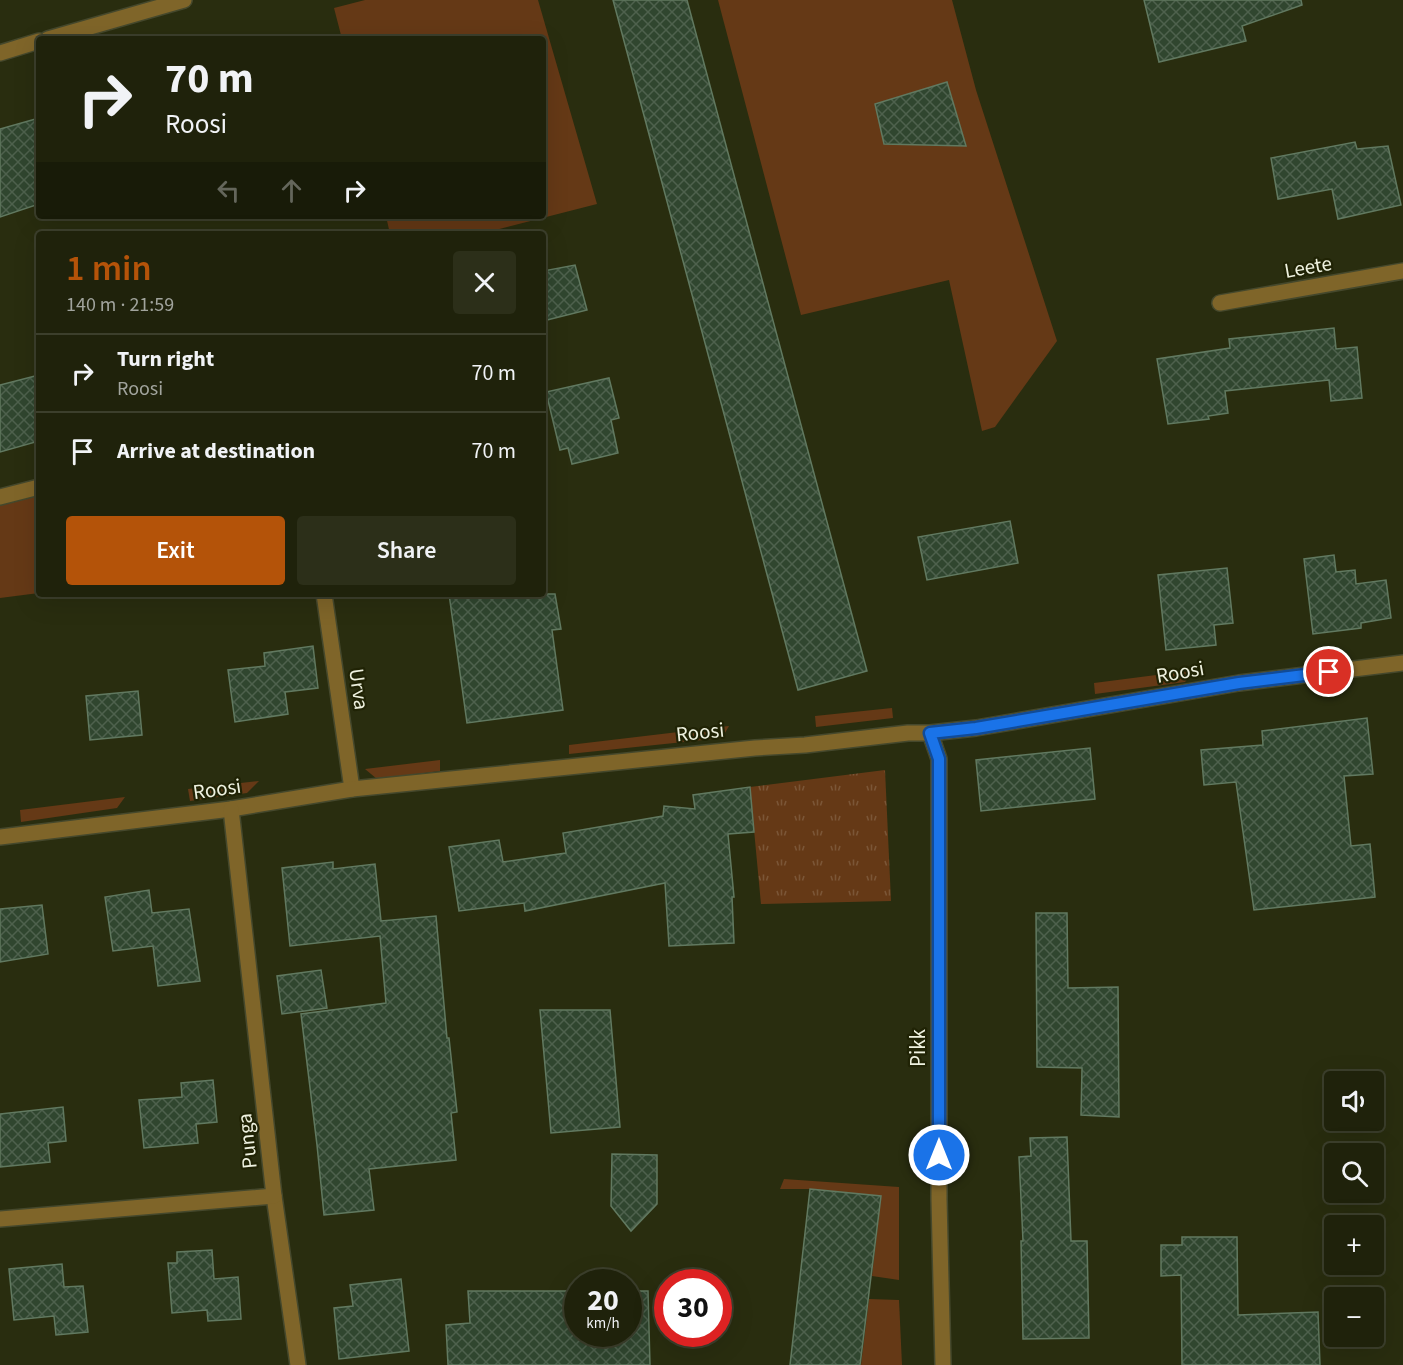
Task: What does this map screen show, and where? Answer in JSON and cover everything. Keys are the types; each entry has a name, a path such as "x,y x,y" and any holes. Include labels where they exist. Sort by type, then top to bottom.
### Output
{"street":[{"path":"58,36 184,0"},
{"path":"0,53 36,43"},
{"name":"Leete","path":"1221,303 1403,271"},
{"path":"0,497 36,488"},
{"name":"Urva","path":"324,597 352,789"},
{"name":"Roosi","path":"0,837 231,808 352,789 976,728 1239,683 1403,663"},
{"name":"Pikk","path":"930,733 939,759 939,1199 943,1365"},
{"name":"Punga","path":"0,1220 274,1196 231,808"},
{"path":"274,1196 298,1365"}],"green space":[{"path":"365,0 538,0 597,204 546,217 546,36 341,36 334,8"},
{"path":"718,0 952,0 976,90 1057,341 995,427 982,431 949,280 801,315"},
{"path":"387,219 538,219 492,231 389,231"},
{"path":"36,486 36,593 0,598 0,497"},
{"path":"1195,670 1185,682 1095,694 1094,683"},
{"path":"892,708 893,718 816,727 815,716"},
{"path":"729,726 722,738 569,754 569,745"},
{"path":"440,760 440,771 377,779 365,769"},
{"path":"885,770 891,901 761,904 750,787"},
{"path":"259,781 247,793 190,801 188,789"},
{"path":"125,797 117,808 21,822 20,810"},
{"path":"784,1179 899,1187 899,1280 872,1276 881,1196 810,1189 780,1189"},
{"path":"869,1299 899,1300 902,1365 861,1365"}],"building":[{"path":"613,0 687,0 867,671 798,690"},
{"path":"1144,0 1301,0 1302,5 1242,26 1246,41 1159,62"},
{"path":"947,82 966,146 884,144 875,104"},
{"path":"36,119 36,205 0,217 0,129"},
{"path":"1355,142 1357,149 1388,146 1401,205 1338,219 1332,189 1278,199 1271,158"},
{"path":"575,265 587,310 546,320 546,270"},
{"path":"1334,328 1336,349 1357,347 1362,398 1331,401 1329,380 1225,391 1228,413 1208,416 1209,419 1168,424 1157,359 1230,348 1229,339"},
{"path":"36,376 36,442 0,452 0,385"},
{"path":"609,378 619,418 611,420 618,453 572,464 568,448 560,450 546,392"},
{"path":"1010,521 1018,563 927,580 918,537"},
{"path":"1334,555 1336,572 1355,570 1356,584 1386,580 1391,618 1361,623 1361,628 1313,634 1304,559"},
{"path":"1227,568 1233,623 1214,625 1216,645 1166,650 1158,575"},
{"path":"546,594 555,594 561,629 552,630 563,710 467,723 449,597 546,597"},
{"path":"313,646 318,688 285,692 288,714 235,722 228,670 265,666 264,653"},
{"path":"138,691 142,735 90,740 86,696"},
{"path":"1367,718 1373,774 1344,776 1351,846 1370,844 1375,897 1254,910 1236,782 1204,785 1201,750 1263,745 1262,731"},
{"path":"1090,748 1095,799 981,811 976,760"},
{"path":"750,787 754,832 728,834 734,897 732,897 734,943 669,946 665,883 525,911 524,903 459,911 449,847 499,840 503,862 566,853 563,833 663,816 664,806 695,809 693,795"},
{"path":"333,862 333,869 375,864 381,921 436,916 447,1038 449,1038 457,1112 451,1113 456,1160 369,1169 374,1210 324,1215 301,1014 386,1003 380,936 290,946 282,868"},
{"path":"149,890 152,913 189,909 200,981 158,986 153,946 113,951 105,897"},
{"path":"42,905 48,954 0,962 0,909"},
{"path":"1036,913 1067,913 1068,988 1118,987 1119,1117 1081,1115 1082,1068 1037,1067"},
{"path":"321,970 327,1008 282,1014 277,976"},
{"path":"540,1010 610,1010 620,1127 551,1133"},
{"path":"213,1080 217,1122 196,1124 198,1143 144,1148 139,1100 182,1097 181,1083"},
{"path":"63,1107 66,1141 48,1143 50,1162 0,1167 0,1114"},
{"path":"1067,1137 1071,1241 1087,1241 1089,1338 1023,1339 1021,1241 1023,1241 1019,1157 1031,1156 1030,1138"},
{"path":"612,1154 657,1155 657,1204 631,1231 611,1206"},
{"path":"810,1189 881,1196 860,1365 790,1365"},
{"path":"1182,1237 1237,1237 1238,1315 1318,1312 1320,1365 1182,1365 1181,1275 1161,1276 1161,1245 1182,1245"},
{"path":"212,1250 214,1279 238,1277 241,1319 208,1321 207,1310 172,1313 168,1263 177,1263 177,1252"},
{"path":"62,1264 64,1287 83,1286 88,1332 56,1335 54,1316 14,1320 9,1269"},
{"path":"401,1279 409,1351 339,1359 334,1308 353,1306 350,1285"},
{"path":"468,1291 564,1291 564,1347 642,1347 642,1291 648,1291 650,1365 448,1365 446,1325 470,1323"}],"route":[{"path":"939,1155 939,759 930,733 976,728 1239,683 1329,672"}]}
